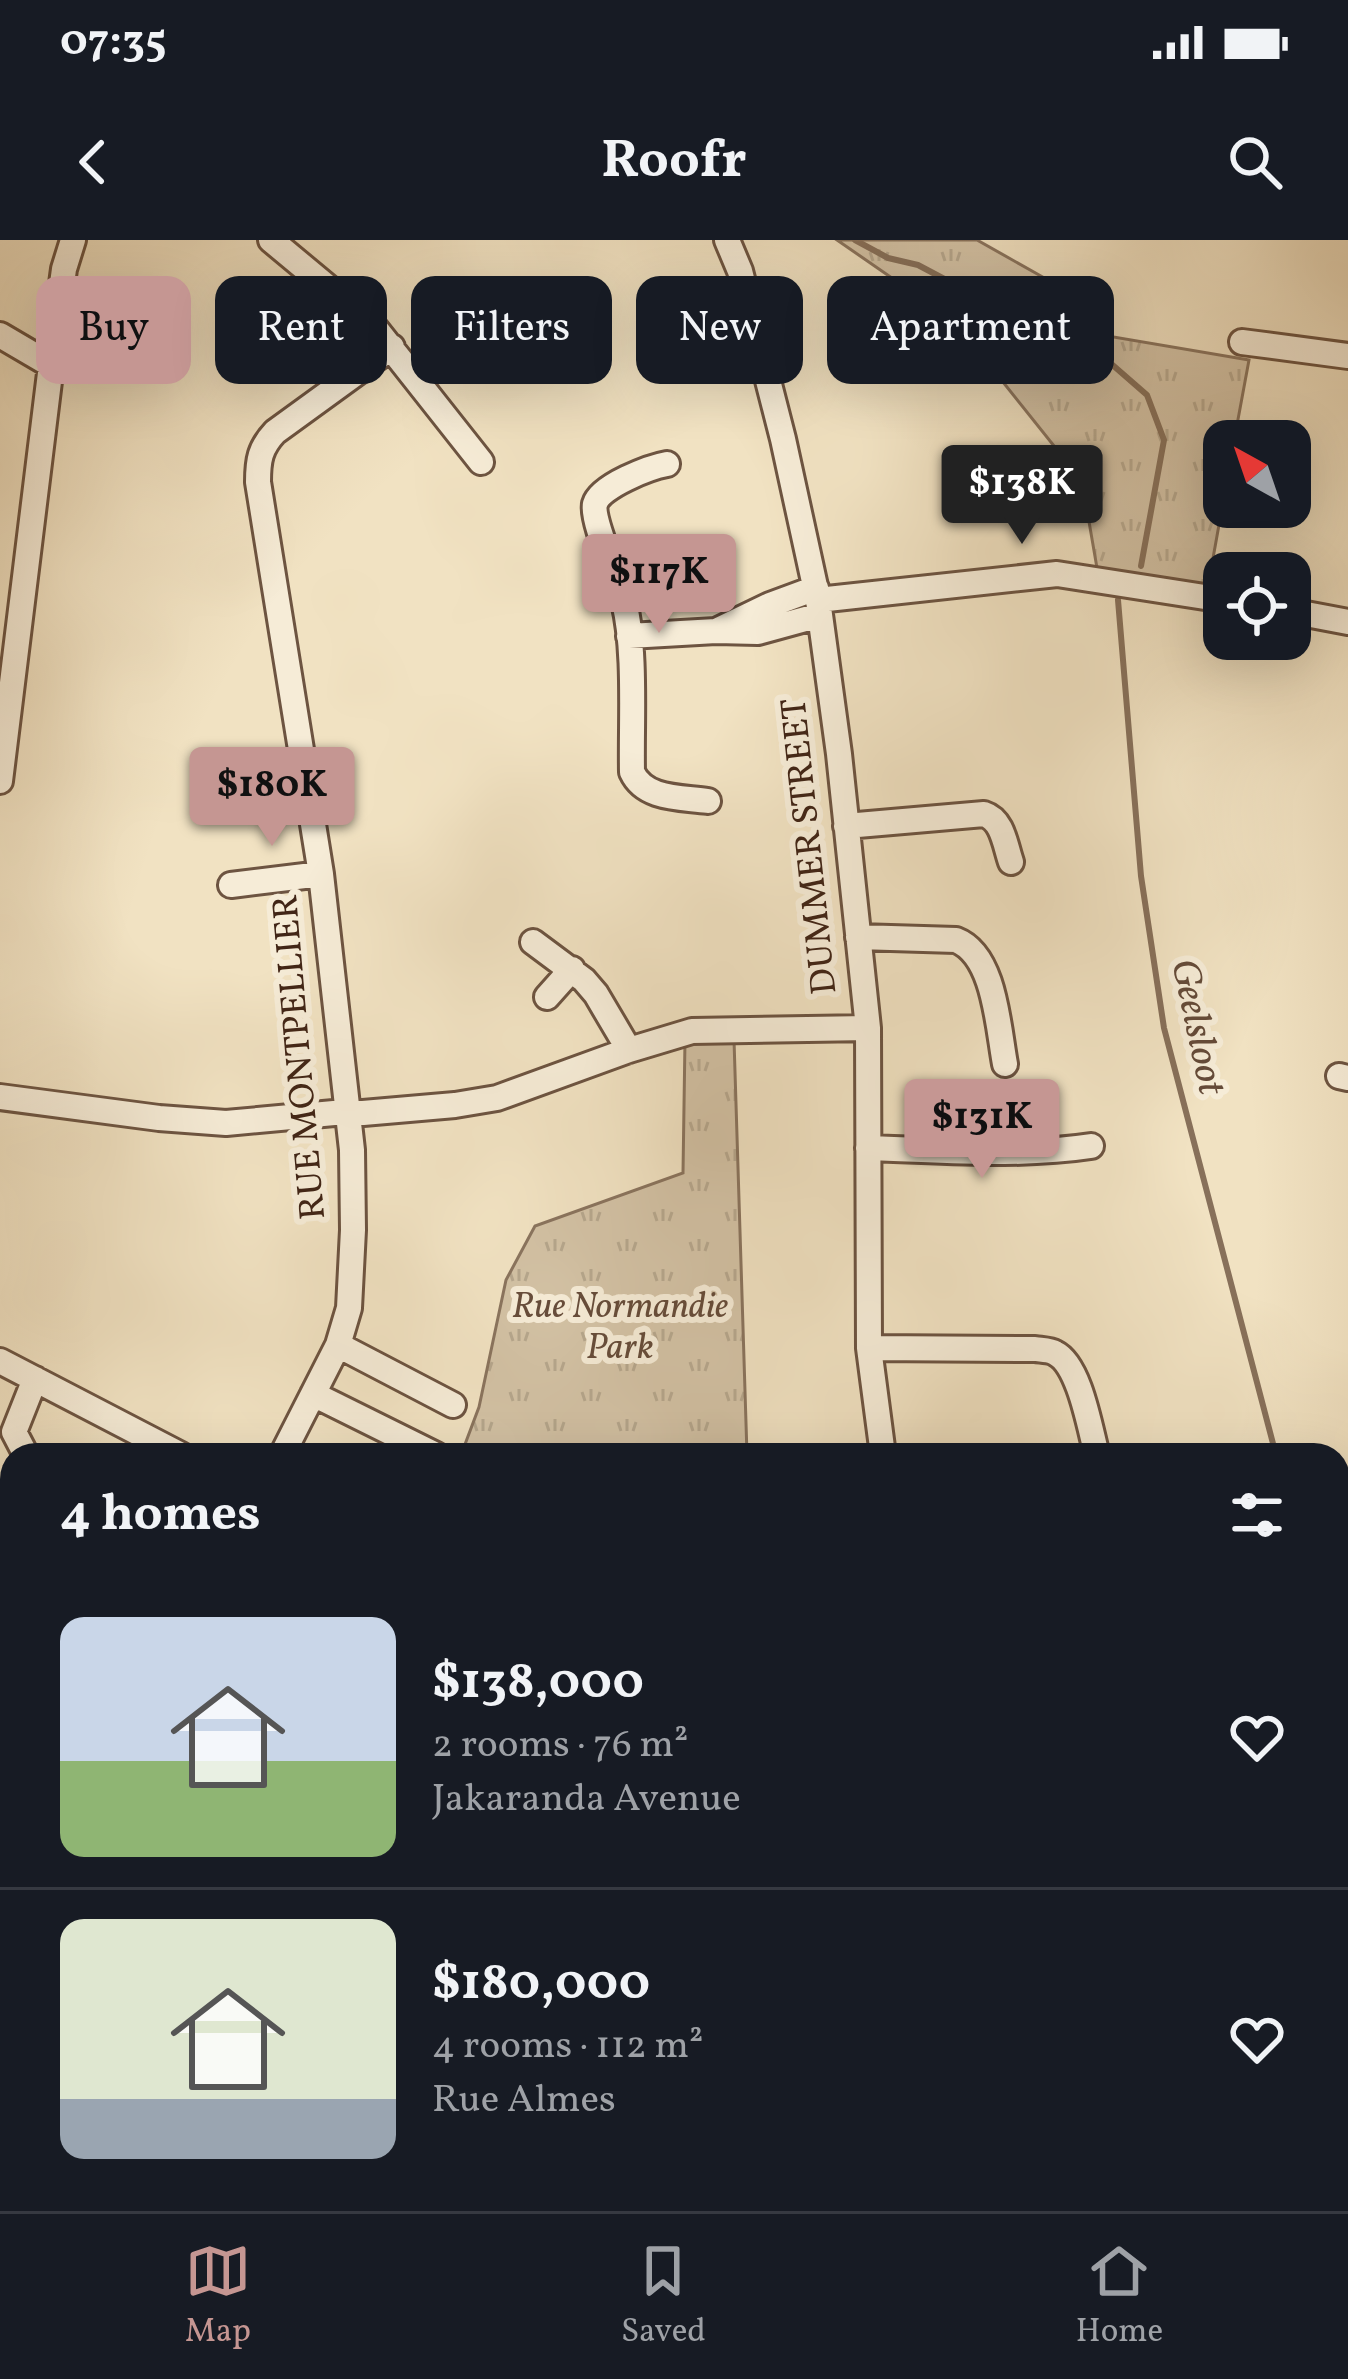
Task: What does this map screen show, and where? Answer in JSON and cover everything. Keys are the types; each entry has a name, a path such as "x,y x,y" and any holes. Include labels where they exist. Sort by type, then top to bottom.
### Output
{"street":[{"path":"63,276 73,240"},
{"path":"271,240 372,324 481,462"},
{"name":"DUMMER STREET","path":"733,242 818,601 846,826 868,1028 869,1348 881,1443"},
{"path":"0,334 36,356"},
{"path":"1242,342 1348,356"},
{"name":"RUE MONTPELLIER","path":"288,1443 338,1345 349,1308 352,1150 321,874 258,462 275,432 392,347"},
{"path":"0,781 49,384"},
{"path":"667,464 607,489 594,507 625,604 632,772 650,792 708,801"},
{"path":"0,562 26,571"},
{"path":"629,636 716,631 770,605 1057,574 1203,597"},
{"path":"1311,615 1348,622"},
{"path":"846,826 984,814 998,823 1011,862"},
{"path":"230,885 321,874"},
{"path":"858,937 937,938 968,944 982,961 1005,1064"},
{"path":"533,942 572,969 596,994 629,1050"},
{"path":"547,997 572,969"},
{"path":"0,1097 226,1123 455,1105 497,1098 692,1031 868,1028"},
{"path":"868,1148 1065,1150 1091,1146"},
{"path":"338,1345 453,1406"},
{"path":"869,1348 1055,1352 1075,1378 1094,1443"},
{"path":"0,1361 158,1443"},
{"path":"7,1427 35,1379"},
{"path":"313,1394 412,1443"}],"green space":[{"path":"837,240 977,240 1041,276 889,276"},
{"path":"1114,337 1249,360 1238,420 1203,420 1203,528 1218,528 1214,552 1203,552 1203,585 1097,568 1082,481 1005,384 1114,384"},
{"name":"Rue Normandie Park","path":"685,1040 734,1040 747,1443 466,1443 479,1407 506,1280 535,1226 683,1173"}],"waterway":[{"path":"855,240 888,258 918,265 984,300 1060,327 1147,395 1164,440 1141,566"},
{"name":"Geelsloot","path":"1118,600 1141,876 1164,1028 1273,1443"}]}
